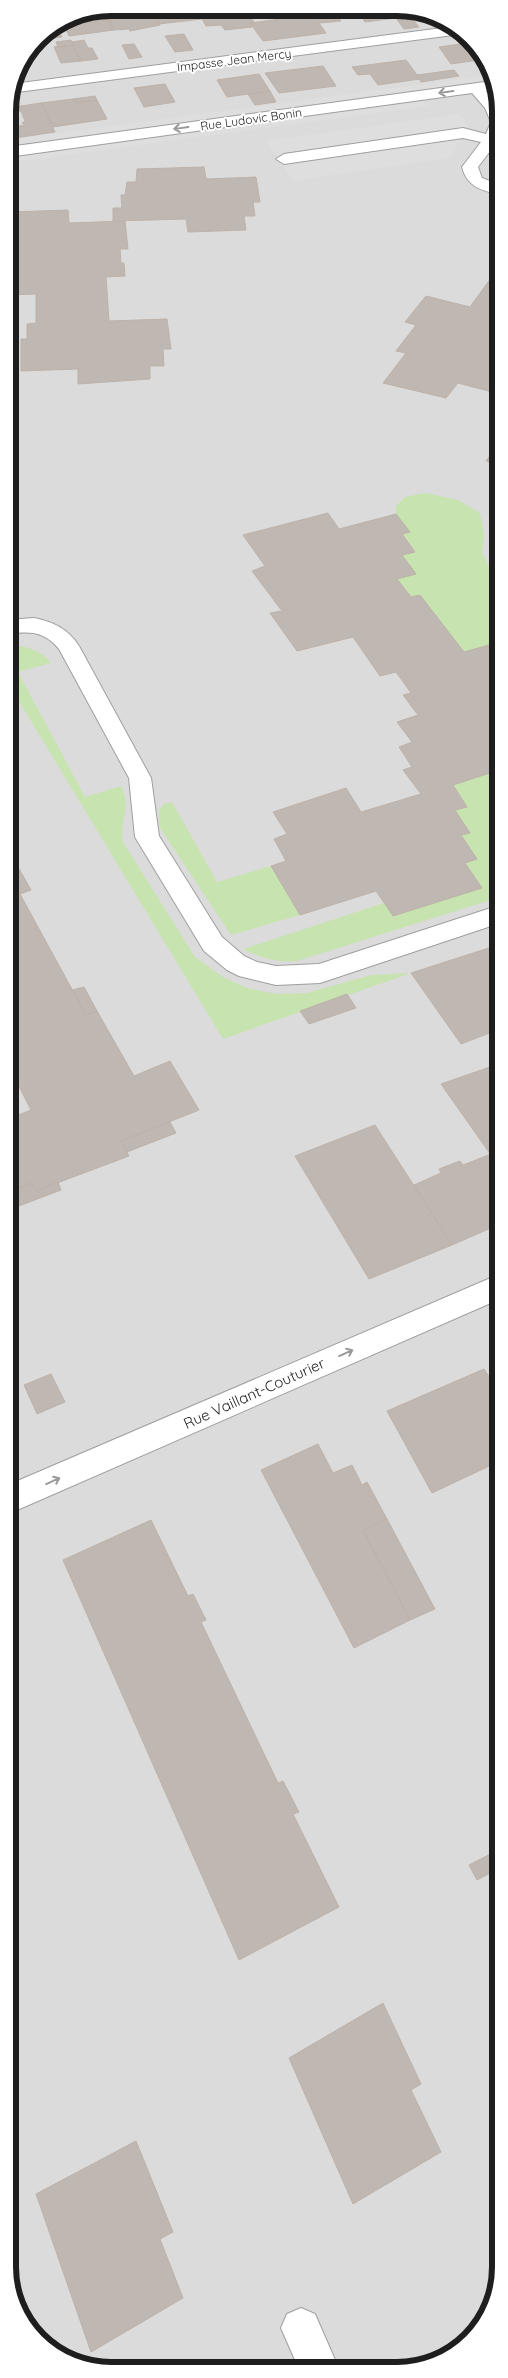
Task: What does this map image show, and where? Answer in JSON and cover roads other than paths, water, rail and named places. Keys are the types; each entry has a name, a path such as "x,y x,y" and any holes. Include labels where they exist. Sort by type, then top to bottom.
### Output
{"street":[{"name":"Impasse Jean Mercy","path":"19,88 449,32"},
{"name":"Rue Ludovic Bonin","path":"16,151 489,86"},
{"path":"476,88 492,107"},
{"path":"284,159 463,134 491,140 470,167 472,177 480,185 492,188"},
{"path":"16,626 42,626 58,633 68,646 140,778 144,792 142,820 148,837 212,944 223,956 237,965 274,977 297,978 320,973 492,917"},
{"name":"Rue Vaillant-Couturier","path":"16,1497 492,1289"},
{"path":"301,2328 316,2362"}]}
